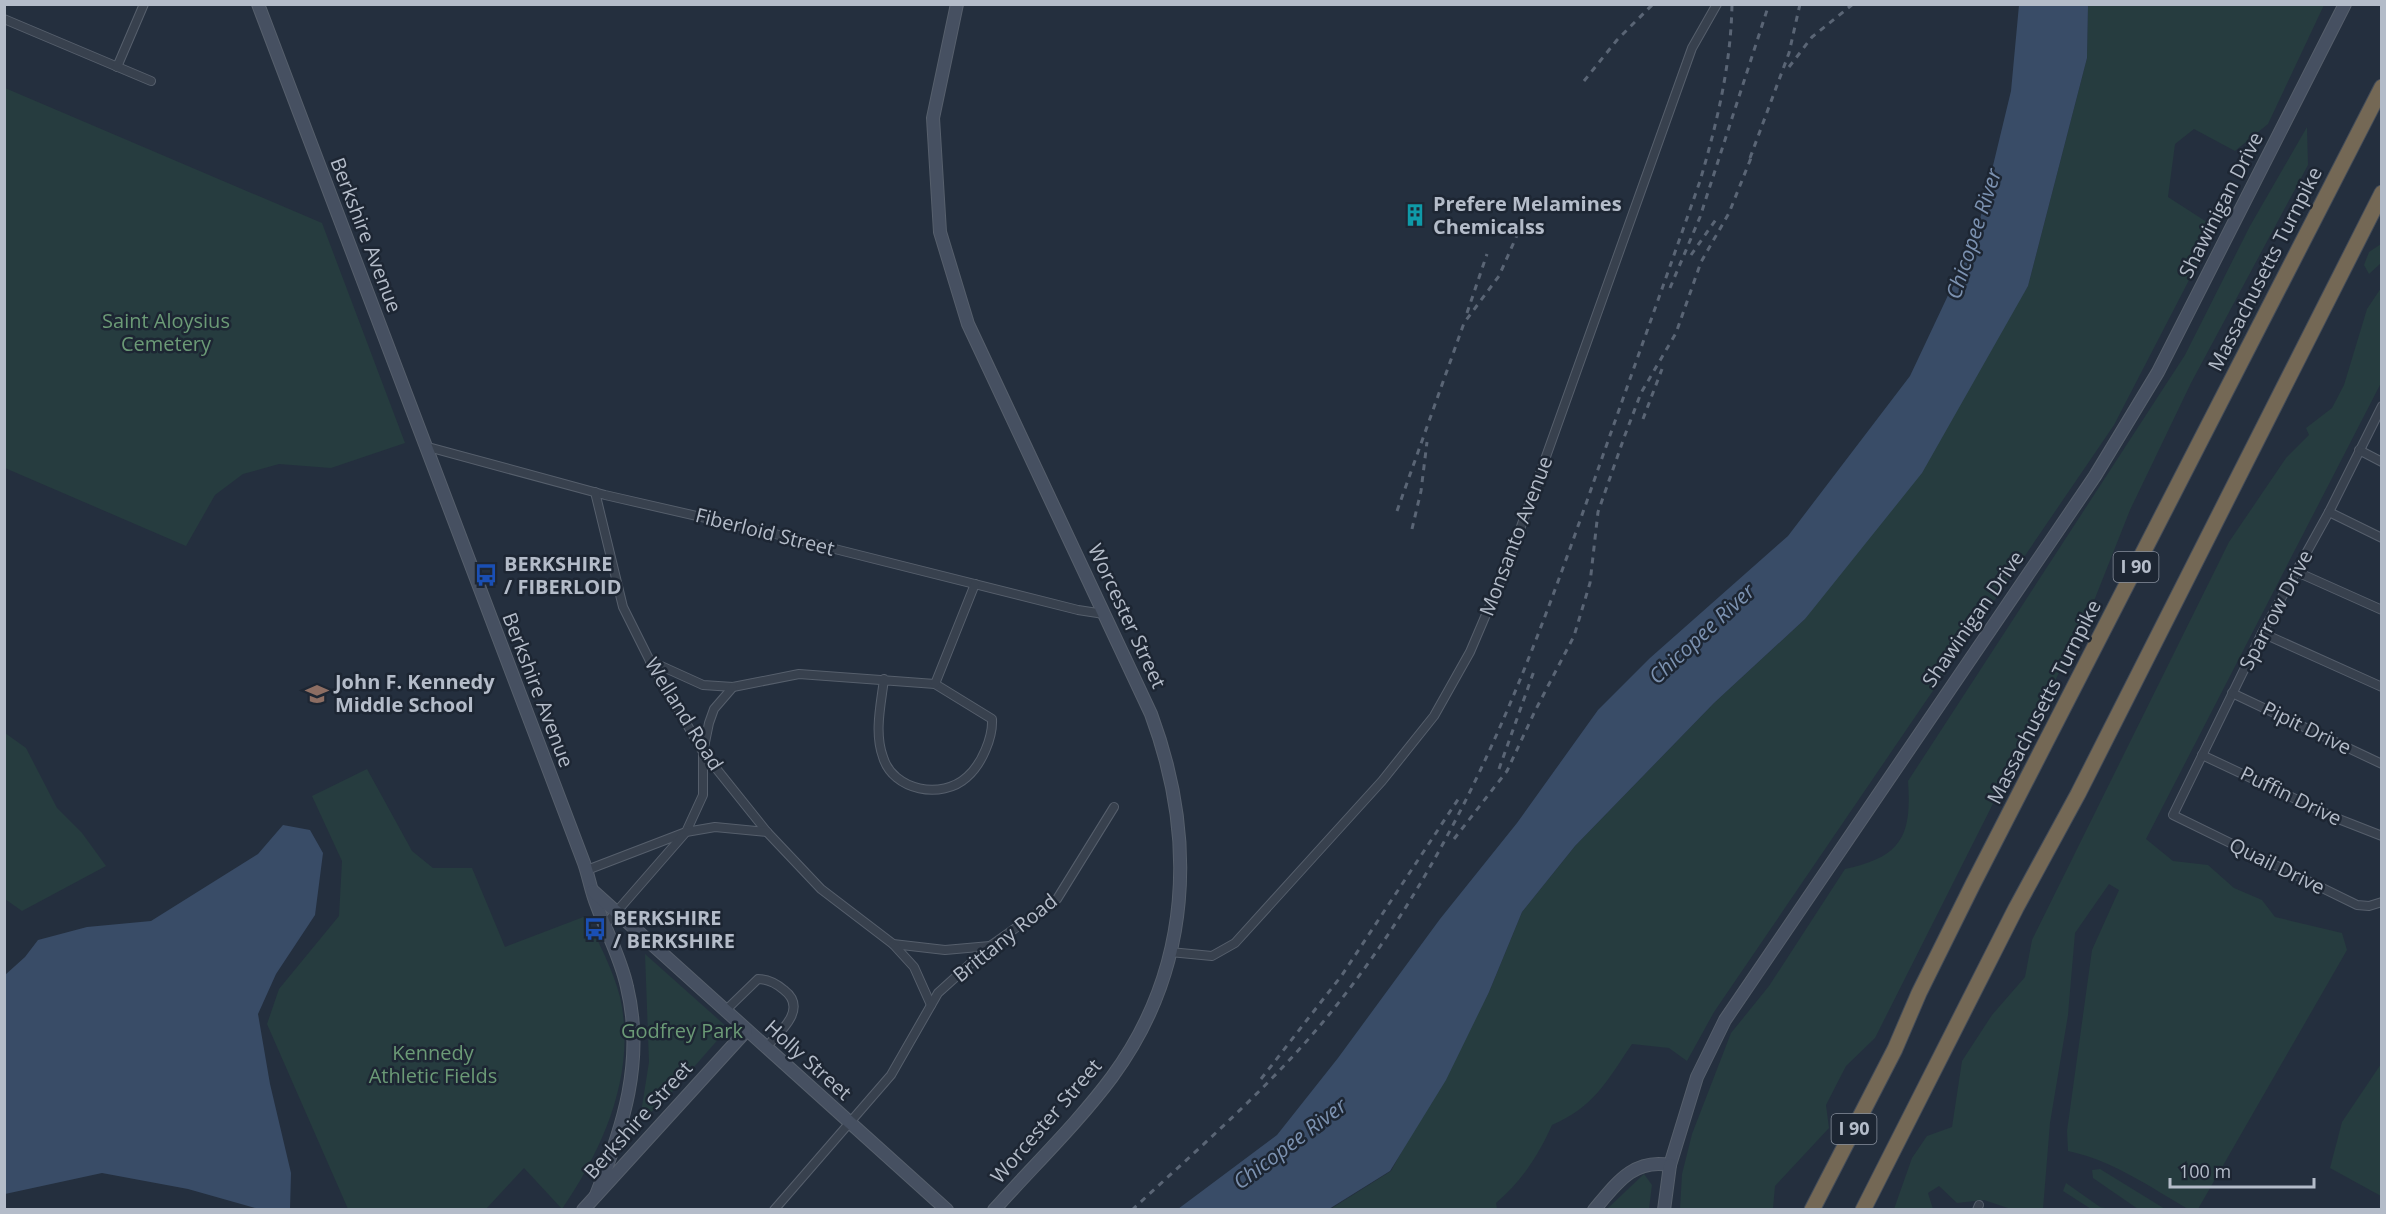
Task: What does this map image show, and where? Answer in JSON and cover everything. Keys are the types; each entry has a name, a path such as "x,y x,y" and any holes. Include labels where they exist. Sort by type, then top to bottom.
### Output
{"highway":[{"name":"Massachusetts Turnpike","path":"1812,1209 1895,1049 1919,993 1968,894 2382,87"},
{"name":"I 90","path":"1863,1209 2016,908 2078,794 2382,193"}],"main road":[{"name":"Berkshire Avenue","path":"258,4 587,870 592,891 627,987 634,1026 633,1061 627,1108 596,1195"},
{"name":"Worcester Street","path":"957,4 933,118 940,232 968,324 1152,714 1176,800 1181,834 1181,879 1170,952 1151,1007 1118,1069 1101,1091 994,1209"},
{"name":"Shawinigan Drive","path":"1664,1209 1670,1165 1696,1077 1725,1020 2095,476 2132,417 2158,372 2345,4"},
{"name":"Holly Street","path":"592,891 946,1209"},
{"name":"Berkshire Street","path":"583,1209 746,1031"},
{"path":"1594,1209 1617,1184 1642,1164 1655,1162 1670,1165"}],"street":[{"path":"117,68 144,4"},
{"name":"Monsanto Avenue","path":"1170,952 1212,956 1235,943 1401,758 1454,683 1476,640 1507,564 1692,48 1717,4"},
{"path":"4,19 151,81"},
{"name":"Sparrow Drive","path":"2173,815 2262,633 2329,512 2382,406"},
{"name":"Fiberloid Street","path":"428,447 595,492 1078,610 1104,614"},
{"path":"2358,450 2382,462"},
{"name":"Welland Road","path":"595,492 623,607 650,661 703,752 766,832 821,889 893,944 914,968 931,1005"},
{"path":"2329,512 2382,538"},
{"path":"2297,572 2382,610"},
{"path":"935,684 975,584"},
{"path":"2262,633 2382,687"},
{"path":"650,661 703,685 733,687 799,674 884,679 935,684 987,713 992,719 988,743 967,777 947,788 927,790 907,785 892,773 882,753 879,729 884,679"},
{"path":"605,926 686,832 703,795 703,752 714,709 733,687"},
{"name":"Pipit Drive","path":"2232,693 2382,764"},
{"name":"Puffin Drive","path":"2202,754 2336,818 2382,836"},
{"name":"Brittany Road","path":"774,1209 891,1075 938,993 990,946 1057,899 1114,807"},
{"name":"Quail Drive","path":"2173,815 2357,905 2369,906 2382,902"},
{"path":"587,870 686,832 715,827 766,832"},
{"path":"893,944 945,950 990,946"},
{"path":"724,1011 758,979 772,982 789,993 793,999 793,1014 765,1048"}],"green space":[{"path":"2088,5 2324,5 2268,124 2235,151 2194,129 2175,144 2168,197 2216,228 2114,425 1714,1012 1687,1061 1669,1048 1632,1044 1598,1092 1579,1110 1552,1125 1528,1167 1514,1186 1496,1203 1497,1209 1329,1210 1391,1171 1489,992 1522,912 1575,846 1714,703 1805,619 2028,286 2087,58"},
{"name":"Saint Aloysius Cemetery","path":"5,88 322,223 405,443 331,468 279,464 243,474 215,495 186,546 5,468"},
{"path":"2307,127 2308,165 2191,383 2130,510 2090,611 1875,1038 1846,1066 1826,1105 1829,1128 1775,1186 1773,1209 1680,1209 1682,1174 1692,1134 1731,1033 1769,986 1845,869 1879,858 1891,851 1899,842 1908,817 1908,781 2185,355 2250,226"},
{"path":"2381,244 2381,263 2369,274 2364,265 2369,252"},
{"path":"2381,288 2381,383 2146,839 2173,861 2208,865 2234,888 2262,900 2275,917 2342,933 2347,950 2198,1209 2188,1209 2115,1168 2068,1151 2067,1131 2092,950 2119,890 2109,884 2075,933 2068,1015 2050,1123 2043,1209 2011,1209 1984,1200 1957,1203 1939,1186 1928,1193 1933,1209 1894,1209 1912,1158 1927,1136 1952,1127 1962,1061 1992,1015 2025,977 2032,940 2229,542 2286,458 2309,435 2306,428 2332,408 2344,385 2367,309"},
{"path":"5,733 26,748 57,808 82,833 106,866 22,911 5,899"},
{"name":"Kennedy Athletic Fields","path":"367,769 412,851 433,868 472,868 505,947 586,916 605,956 620,997 624,1025 624,1053 620,1081 603,1135 591,1161 562,1209 524,1168 486,1209 348,1209 267,1024 279,989 339,916 342,861 312,796"},
{"name":"Godfrey Park","path":"645,954 728,1028 660,1106 640,1119 649,1062"},
{"path":"2381,1064 2381,1196 2330,1168 2342,1122"},
{"path":"2100,1169 2165,1209 2138,1209 2093,1178 2092,1170"},
{"path":"1644,1174 1652,1185 1649,1209 1607,1209"},
{"path":"2066,1183 2100,1207 2111,1209 2091,1209 2063,1191"}],"water":[{"name":"Chicopee River","path":"2019,5 2088,5 2087,58 2028,286 1922,473 1805,619 1714,703 1575,846 1522,912 1489,992 1446,1080 1390,1171 1329,1209 1178,1209 1277,1135 1338,1058 1440,919 1517,823 1598,710 1650,658 1788,536 1910,376 1976,236 2011,91"},
{"path":"283,825 310,830 323,853 315,915 276,974 258,1014 270,1084 291,1173 290,1209 259,1209 188,1189 102,1173 5,1194 5,975 25,957 38,940 87,927 151,921 258,854"}],"railway":[{"path":"1584,81 1617,40 1653,4"},
{"path":"1132,1210 1264,1087 1313,1034 1379,947 1418,887 1453,826 1512,699 1564,566 1700,181 1722,94 1729,49 1732,4"},
{"path":"1670,288 1700,217 1769,4"},
{"path":"1750,158 1789,53 1800,4"},
{"path":"1789,67 1812,37 1853,4"},
{"path":"1454,839 1507,771 1574,636 1590,583 1598,512 1625,435 1641,393 1676,333 1701,262 1729,213 1753,153"},
{"path":"1691,255 1717,218"},
{"path":"1397,511 1464,323 1499,276 1518,233"},
{"path":"1467,313 1487,254"},
{"path":"1643,419 1662,369"},
{"path":"1412,529 1421,491 1427,442"},
{"path":"1499,769 1534,671"},
{"path":"1261,1079 1342,975 1461,795"}],"place":[{"name":"Prefere Melamines Chemicalss","path":"1415,215"},
{"name":"BERKSHIRE / FIBERLOID","path":"486,575"},
{"name":"John F. Kennedy Middle School","path":"317,694"},
{"name":"BERKSHIRE / BERKSHIRE","path":"595,929"}]}
